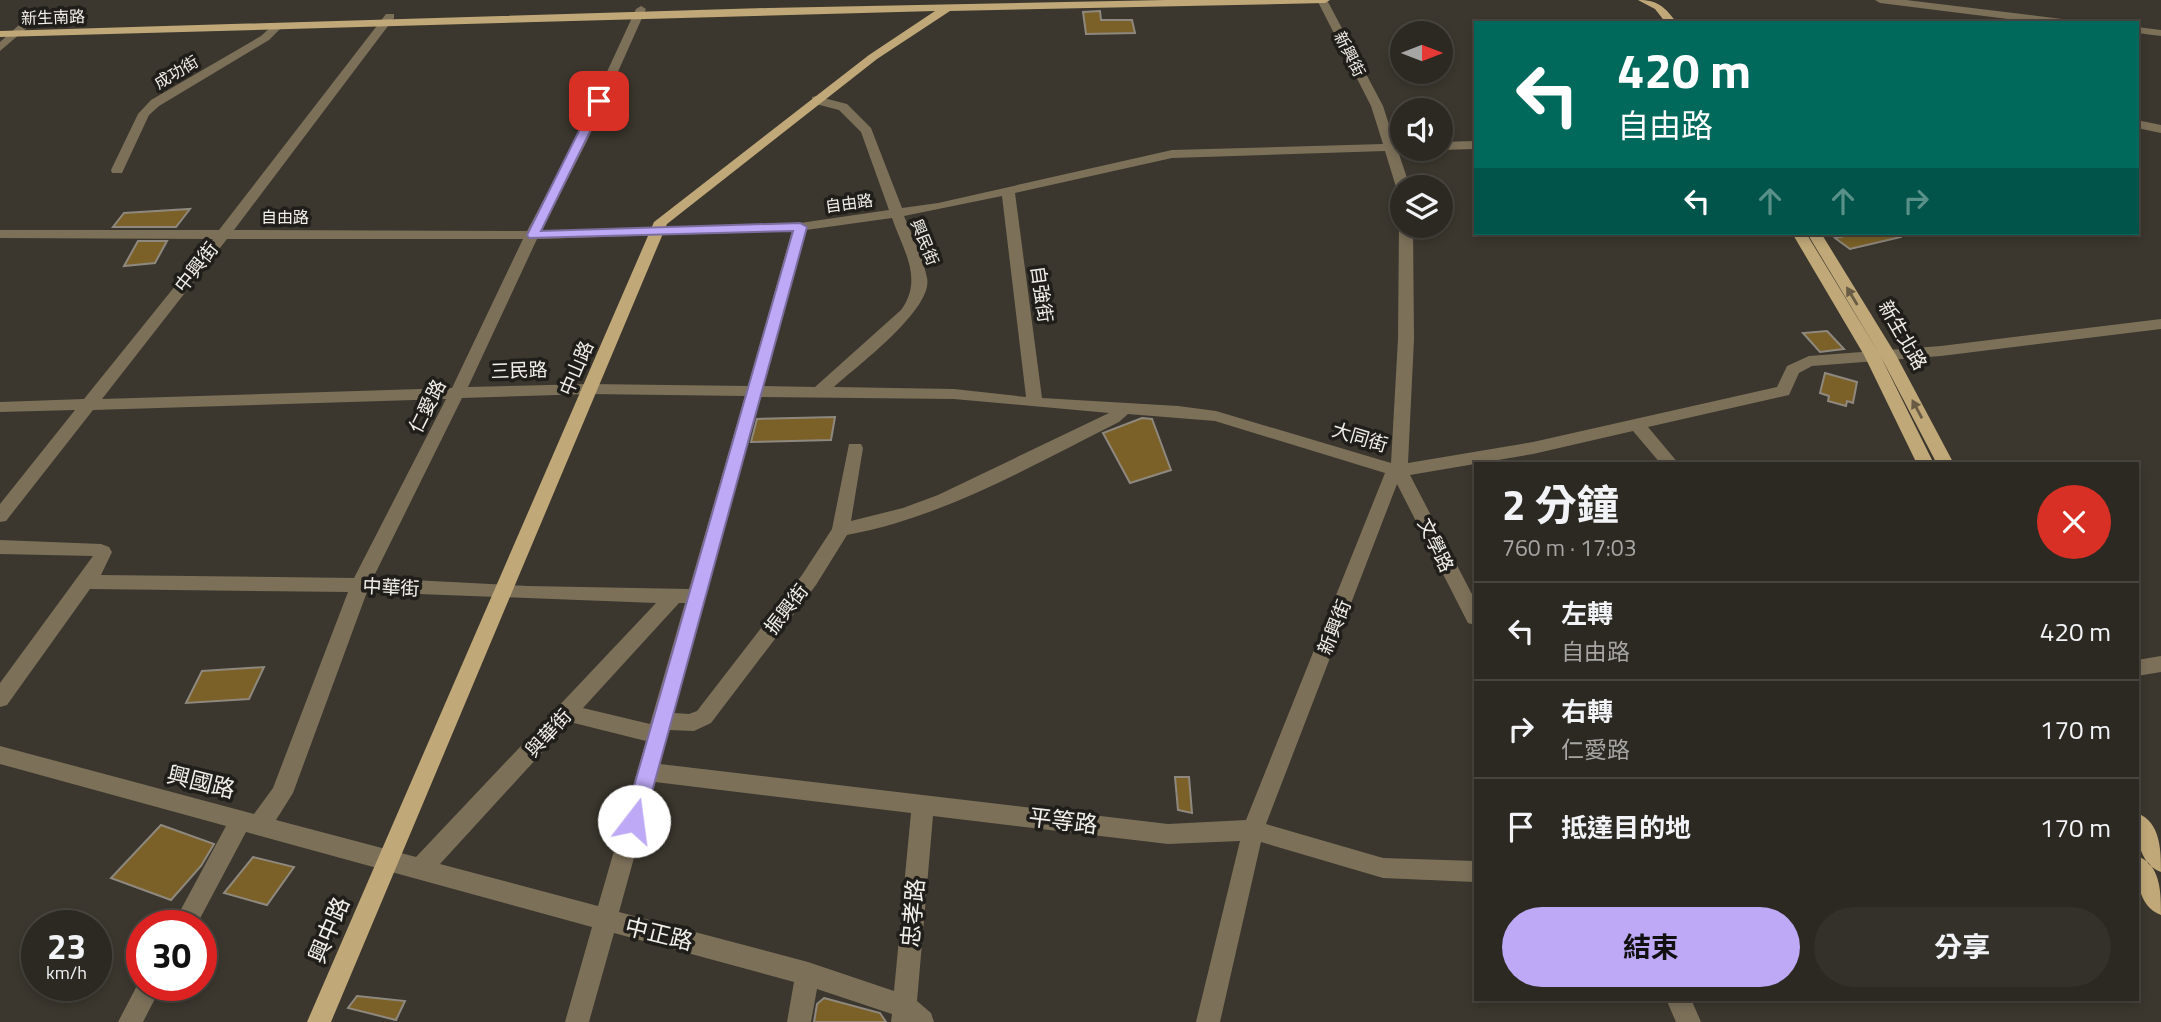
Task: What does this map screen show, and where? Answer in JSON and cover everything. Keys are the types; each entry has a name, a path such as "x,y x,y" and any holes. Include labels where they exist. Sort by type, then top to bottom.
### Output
{"main road":[{"path":"868,7 885,0"},
{"path":"950,2 1085,0"},
{"path":"950,2 1006,7 1323,0"},
{"path":"1643,0 1659,7 1670,21"},
{"path":"1658,0 1671,6 1682,21"},
{"name":"新生南路","path":"0,34 20,30 868,7 950,2"},
{"name":"中山路","path":"388,859 655,234 668,215 816,100 950,2"},
{"path":"868,7 899,19 910,31 960,14 1006,7"},
{"name":"新生南路","path":"0,28 20,30 278,26 388,19"},
{"name":"新生北路","path":"1799,235 1880,355 1925,462"},
{"name":"新生北路","path":"1815,235 1880,355 1944,462"},
{"path":"2139,830 2161,862"},
{"name":"興中路","path":"319,1022 388,859"},
{"path":"2139,869 2161,905"}],"street":[{"name":"新興街","path":"1323,0 1390,133"},
{"path":"1881,0 2054,21"},
{"name":"仁愛路","path":"193,910 250,822 282,793 360,585 581,141 640,12"},
{"name":"中興街","path":"0,516 333,94 388,19"},
{"name":"成功街","path":"117,170 144,114 155,103 265,38 278,26"},
{"path":"0,48 20,30"},
{"path":"2139,30 2161,33"},
{"name":"興民街","path":"816,100 843,107 864,126 895,215 920,271 917,298 899,320 821,390"},
{"path":"2139,124 2161,129"},
{"path":"1453,146 1474,145"},
{"name":"自由路","path":"0,234 655,234 800,227 895,215 1172,154 1390,147"},
{"name":"自強街","path":"1008,189 1035,403"},
{"path":"577,1022 800,227"},
{"name":"新興街","path":"1208,1022 1253,830 1392,476 1399,471 1406,326 1406,238"},
{"path":"1880,355 2161,324"},
{"name":"大同街","path":"1122,410 1178,411 1216,416 1399,471 1533,448 1783,391 1793,370 1809,360 1880,355"},
{"name":"三民路","path":"0,407 589,389 821,390 954,394 1122,410"},
{"path":"841,530 870,526 938,502 1113,418 1122,410"},
{"path":"1637,425 1669,462"},
{"name":"振興街","path":"568,713 660,727 698,722 704,717 809,580 841,530 855,448"},
{"name":"文學路","path":"1399,471 1474,616"},
{"path":"0,547 101,550 103,556 0,699"},
{"name":"中華街","path":"86,582 360,585 504,592 696,596"},
{"name":"與華街","path":"421,868 674,596"},
{"path":"2139,668 2161,664"},
{"name":"興國路","path":"0,755 388,859"},
{"name":"平等路","path":"647,772 1168,834 1253,830 1382,868 1474,872"},
{"name":"忠孝路","path":"910,1017 923,804"},
{"name":"中正路","path":"388,859 808,974 910,1017"},
{"path":"799,1022 808,974"},
{"path":"130,1022 141,1001"},
{"path":"1679,1001 1689,1022"}],"building":[{"path":"1100,11 1101,20 1132,20 1135,33 1086,34 1083,12"},
{"path":"190,209 176,227 113,227 124,213"},
{"path":"1901,237 1850,249 1835,238"},
{"path":"138,241 167,241 155,263 124,266"},
{"path":"1827,331 1844,349 1820,352 1803,333"},
{"path":"1825,373 1857,382 1853,403 1847,401 1846,406 1828,401 1829,396 1820,393"},
{"path":"835,417 831,440 751,442 757,419"},
{"path":"1142,418 1152,419 1171,470 1130,483 1103,433"},
{"path":"264,667 249,699 186,703 202,671"},
{"path":"1175,777 1189,777 1192,813 1178,810"},
{"path":"161,825 214,844 201,866 171,900 111,878"},
{"path":"253,857 294,867 267,905 224,893"},
{"path":"357,996 405,1001 396,1020 348,1008"},
{"path":"824,998 880,1013 886,1022 814,1022 817,1004"}],"route":[{"path":"599,101 533,235 655,234 800,227 634,821"}]}
